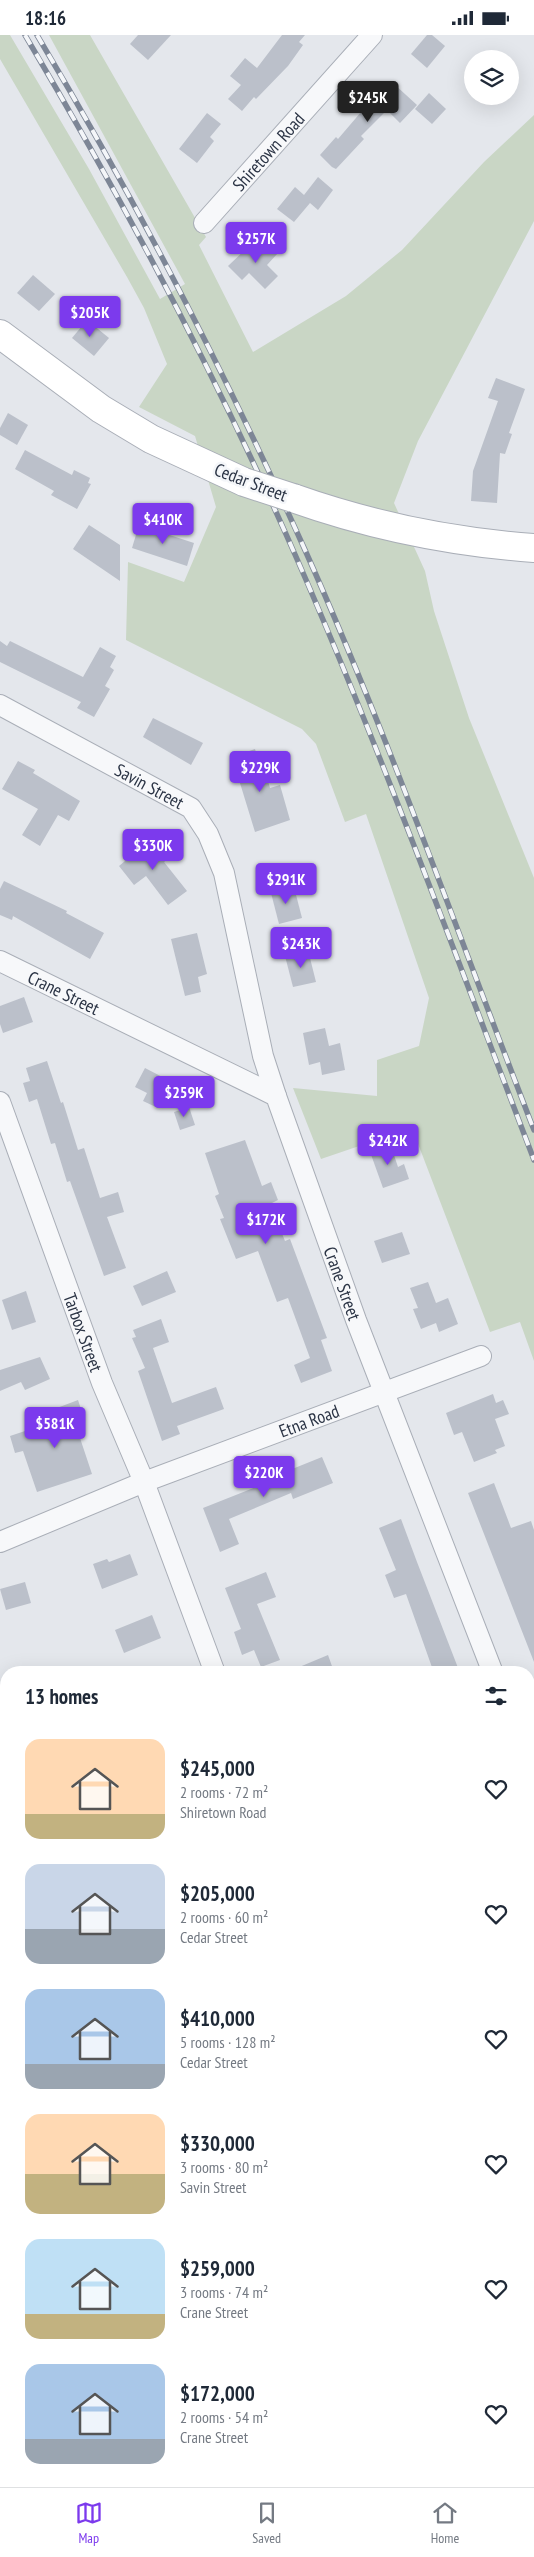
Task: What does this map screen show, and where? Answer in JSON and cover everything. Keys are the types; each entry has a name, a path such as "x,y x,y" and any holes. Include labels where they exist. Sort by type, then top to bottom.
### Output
{"street":[{"name":"Shiretown Road","path":"204,223 372,35"},
{"name":"Cedar Street","path":"0,334 101,409 152,439 244,481 293,499 370,523 474,543 534,548"},
{"name":"Savin Street","path":"0,705 191,807 208,834 224,873 263,1056 276,1096"},
{"name":"Crane Street","path":"0,961 276,1096 385,1394 490,1666"},
{"name":"Tarbox Street","path":"0,1102 102,1383 144,1482 212,1666"},
{"name":"Etna Road","path":"0,1543 144,1482 385,1394 481,1356"}],"green space":[{"path":"0,35 10,35 89,169 160,299 185,284 49,35 90,35 206,237 199,245 253,352 346,296 402,250 484,162 534,115 534,221 418,441 394,503 425,571 434,611 469,718 534,878 534,1361 520,1322 490,1332 412,1128 321,1159 293,1088 377,1096 377,1060 419,1046 429,998 366,814 345,822 316,744 302,729 126,640 128,562 184,582 216,507 195,436 139,407 167,364 144,308 0,59"}],"building":[{"path":"138,35 171,35 148,60 130,44"},
{"path":"282,35 305,35 299,42 303,45 288,66 256,99 254,97 242,111 228,99 241,85 230,76 245,58 257,68"},
{"path":"427,35 432,35 445,46 427,68 411,54"},
{"path":"385,84 390,89 394,84 417,105 400,123 387,110 361,136 364,139 336,169 332,167 320,155 336,137 338,139"},
{"path":"429,93 446,109 432,124 415,109"},
{"path":"207,113 221,124 210,137 214,141 197,163 179,149"},
{"path":"318,177 333,190 318,210 310,203 294,222 277,209 295,187 304,195"},
{"path":"265,240 278,253 267,265 278,276 265,289 249,273 242,280 228,266 248,247 253,252"},
{"path":"33,275 55,294 39,311 17,293"},
{"path":"87,320 109,338 94,356 72,338"},
{"path":"496,378 525,389 509,433 512,434 505,454 500,453 497,503 471,501 473,471 498,401 488,398"},
{"path":"8,413 28,425 17,445 0,435 0,428"},
{"path":"25,450 72,475 74,470 90,478 88,483 91,484 77,509 51,495 54,491 15,469"},
{"path":"89,525 120,545 120,581 73,549"},
{"path":"139,525 194,543 187,566 132,548"},
{"path":"0,641 7,646 10,641 83,677 100,647 116,656 110,667 114,670 105,686 110,689 94,717 77,708 81,702 0,662"},
{"path":"153,718 203,743 191,765 143,737"},
{"path":"255,749 261,768 264,767 270,788 280,785 290,820 255,832 232,757"},
{"path":"18,761 35,770 33,773 80,801 69,821 58,815 40,846 22,835 38,809 2,789"},
{"path":"154,839 169,858 164,862 187,891 168,905 146,876 134,885 119,866 125,861 123,858 138,846 141,850"},
{"path":"4,881 67,911 66,913 104,933 90,959 13,916 12,920 0,915 0,889"},
{"path":"294,887 302,918 279,924 271,893"},
{"path":"197,933 207,974 198,977 201,992 185,996 171,939"},
{"path":"308,950 316,982 293,987 285,956"},
{"path":"24,997 33,1022 3,1033 0,1024 0,1006"},
{"path":"325,1028 329,1046 340,1043 345,1070 322,1075 320,1062 309,1065 303,1033"},
{"path":"47,1061 61,1103 63,1102 78,1150 84,1148 100,1198 118,1192 124,1212 107,1217 126,1268 104,1276 70,1181 67,1182 55,1143 51,1144 37,1099 29,1102 23,1083 30,1081 26,1068"},
{"path":"145,1068 172,1082 158,1108 143,1101 147,1093 135,1087"},
{"path":"189,1107 195,1125 180,1130 174,1112"},
{"path":"245,1140 262,1186 271,1182 278,1200 270,1204 285,1241 290,1239 327,1338 321,1340 332,1371 301,1383 294,1365 310,1358 288,1298 277,1302 258,1251 236,1259 220,1219 224,1218 215,1196 219,1194 205,1153"},
{"path":"390,1143 398,1167 404,1164 409,1179 383,1188 369,1149"},
{"path":"402,1232 410,1254 382,1263 374,1241"},
{"path":"167,1271 176,1292 142,1306 133,1286"},
{"path":"428,1282 436,1303 448,1298 458,1324 439,1332 436,1323 421,1329 413,1309 418,1308 410,1288"},
{"path":"26,1291 36,1322 12,1330 2,1300"},
{"path":"161,1319 169,1342 153,1348 172,1403 216,1387 224,1409 177,1426 180,1434 162,1441 138,1371 145,1368 132,1338 136,1337 133,1330"},
{"path":"40,1357 50,1379 25,1390 21,1382 0,1391 0,1370"},
{"path":"493,1394 496,1403 503,1400 509,1414 495,1419 505,1446 495,1450 497,1453 474,1462 462,1432 454,1435 446,1413"},
{"path":"78,1400 84,1418 76,1421 76,1426 92,1474 37,1492 23,1451 15,1453 10,1436 43,1425 42,1422 52,1418 49,1411"},
{"path":"322,1457 333,1483 293,1499 291,1493 229,1519 239,1544 220,1552 203,1508 256,1487 255,1484"},
{"path":"494,1483 511,1528 531,1521 534,1530 534,1662 468,1493"},
{"path":"401,1519 457,1666 432,1666 406,1594 394,1598 385,1575 396,1570 379,1528"},
{"path":"130,1554 138,1575 102,1589 93,1564 107,1559 109,1562"},
{"path":"266,1572 276,1597 257,1604 280,1660 261,1666 254,1650 242,1655 234,1632 241,1629 225,1588"},
{"path":"25,1582 31,1603 6,1610 0,1589"},
{"path":"152,1615 161,1638 124,1653 115,1630"},
{"path":"328,1655 332,1666 302,1666"}],"railway":[{"path":"25,35 98,162 169,293 267,492 329,633 389,783 534,1160"},
{"path":"37,35 110,161 212,353 305,550 395,766 534,1130"}]}
